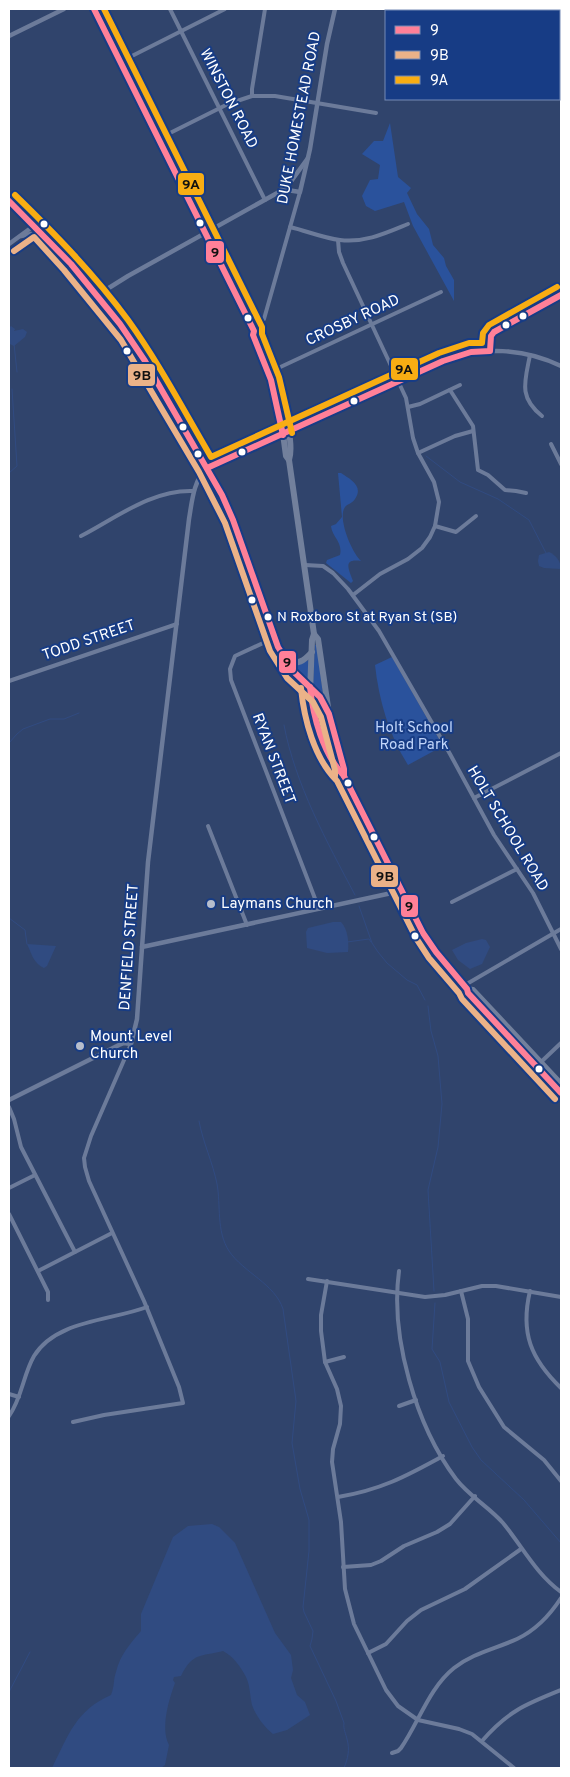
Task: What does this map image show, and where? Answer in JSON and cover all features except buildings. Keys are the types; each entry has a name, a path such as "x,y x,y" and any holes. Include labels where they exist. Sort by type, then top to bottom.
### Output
{"highway":[{"path":"94,9 254,331 253,335 271,380 286,433"},
{"path":"254,331 259,332 279,387 290,455 288,460 314,634 312,640 310,688 318,728 335,766 344,776 401,891 428,940 466,987 468,993 561,1093"},
{"path":"314,634 318,639 329,714 344,769 344,776"},
{"path":"286,662 300,663 312,652"},
{"path":"466,987 473,990 542,1062 561,1085"},
{"path":"514,1043 518,1043 537,1063 542,1062"},
{"path":"537,1068 542,1069 557,1084 561,1085"}],"main road":[{"path":"9,202 35,225 71,264 120,324 145,361 207,468 233,520 274,638 286,662 297,676 319,695 329,714"}],"street":[{"path":"9,36 64,9"},
{"name":"WINSTON ROAD","path":"170,9 265,200"},
{"path":"120,62 225,9"},
{"path":"252,96 265,9"},
{"name":"DUKE HOMESTEAD ROAD","path":"264,319 300,192 335,9"},
{"path":"158,139 220,108 252,96 275,96 376,114"},
{"path":"96,296 128,276 279,192 292,180 308,157"},
{"path":"279,192 288,190 300,192"},
{"path":"290,227 338,240 355,240 376,237 408,224"},
{"path":"9,244 35,225"},
{"path":"18,237 31,234 46,236"},
{"path":"338,240 341,258 398,381 408,407 413,438 418,453 432,477 438,493 439,509 430,537 416,553 380,574 353,595"},
{"name":"CROSBY ROAD","path":"274,370 441,292"},
{"path":"490,351 490,336 494,332 561,295"},
{"path":"207,468 453,357 471,352 490,351 530,355 561,366"},
{"path":"530,355 525,374 524,391 532,406 542,416"},
{"path":"408,407 420,404 460,385"},
{"path":"450,390 472,424 478,470 505,490 526,493"},
{"path":"418,453 473,430"},
{"path":"551,444 561,464"},
{"name":"DENFIELD STREET","path":"73,1422 183,1403 179,1387 146,1307 89,1181 84,1158 91,1136 131,1044 138,1010 149,855 189,519 194,491 199,478 207,468"},
{"path":"81,536 142,503 182,492 194,491"},
{"path":"435,526 456,532 476,516"},
{"name":"HOLT SCHOOL ROAD","path":"304,565 326,567 340,580 353,595 384,640 494,835 533,893 561,949"},
{"name":"TODD STREET","path":"9,681 177,624"},
{"name":"RYAN STREET","path":"274,638 236,656 230,668 232,680 319,909"},
{"path":"474,798 561,753"},
{"path":"208,826 246,925"},
{"path":"452,902 517,869"},
{"path":"142,947 401,891"},
{"path":"466,987 561,929"},
{"path":"9,1100 119,1045 124,1043 131,1044"},
{"path":"542,1062 561,1043"},
{"path":"9,1107 21,1147 74,1252"},
{"path":"9,1188 35,1175"},
{"path":"9,1214 48,1292 48,1300"},
{"path":"38,1271 112,1233"},
{"path":"399,1271 396,1293 403,1356 426,1426 459,1482 502,1522 542,1575 561,1592"},
{"path":"308,1279 430,1297 489,1286 561,1297"},
{"path":"327,1281 321,1322 325,1362 337,1389 341,1406 340,1424 332,1456 342,1538 344,1588 350,1612 368,1653 392,1699 402,1710 418,1720 467,1732 482,1741 514,1768"},
{"path":"461,1291 468,1319 468,1360 479,1387 507,1431 544,1460 561,1480"},
{"path":"530,1291 526,1318 529,1342 541,1366 561,1388"},
{"path":"9,1416 31,1361 41,1346 52,1337 66,1329 146,1307"},
{"path":"325,1362 344,1357"},
{"path":"9,1394 18,1397"},
{"path":"399,1406 416,1400"},
{"path":"338,1497 390,1484 442,1456"},
{"path":"343,1567 372,1564 381,1561 404,1546 437,1532 455,1519 474,1496"},
{"path":"368,1653 386,1644 407,1620 420,1610 472,1584 521,1549"},
{"path":"392,1753 402,1748 434,1691 450,1671 467,1659 517,1639 529,1632 544,1620 561,1598"},
{"path":"482,1741 510,1713 561,1690"}],"green space":[{"path":"390,123 398,177 411,188 407,193 417,214 429,229 433,245 444,258 454,280 454,301 413,226 404,202 375,211 366,206 362,196 370,180 378,179 380,165 362,154 374,141 383,141"},
{"path":"338,473 352,480 358,490 354,500 345,507 343,512 344,527 357,557 361,561 351,561 349,563 348,566 353,581 351,583 326,563 327,560 340,555 341,550 331,526 336,524 342,517"},
{"path":"315,645 317,645 323,694 313,683"},
{"name":"Holt School Road Park","path":"392,657 443,746 408,765 390,730 382,705 375,665"},
{"path":"309,660 308,679 307,679 294,666"},
{"path":"314,694 321,705 333,756 320,726"}],"shaded area":[{"path":"11,326 15,329 14,331 23,329 27,332 25,337 14,346 10,344 9,328"},
{"path":"549,552 558,559 561,569 539,566 539,555"},
{"path":"341,922 347,932 348,952 327,953 307,948 306,932 308,928"},
{"path":"482,939 486,940 490,947 482,964 470,969 458,960 452,950 466,943"},
{"path":"27,944 56,946 47,966 44,968 37,964"},
{"path":"212,1524 219,1527 235,1543 275,1633 291,1655 293,1670 291,1678 297,1695 305,1702 310,1715 287,1730 273,1734 263,1725 252,1705 248,1683 242,1669 223,1651 203,1655 193,1659 181,1676 174,1677 175,1683 165,1723 166,1738 169,1745 165,1765 161,1768 52,1768 68,1735 81,1716 99,1701 111,1695 120,1660 129,1645 141,1631 141,1614 173,1537 188,1526"}],"waterway":[{"path":"14,344 17,372"},
{"path":"9,473 17,466 12,389"},
{"path":"426,456 460,482 498,499 529,520 546,553"},
{"path":"9,743 23,729 50,719 64,719 79,713"},
{"path":"284,725 289,747 304,791 355,895"},
{"path":"359,906 372,943 378,952 387,963 407,980 417,985 425,1000"},
{"path":"9,918 25,930 27,944"},
{"path":"347,942 369,939 371,942"},
{"path":"428,1006 431,1031 438,1056 442,1104 438,1147 428,1190 434,1291"},
{"path":"199,1121 217,1184 222,1235 225,1243 235,1258 273,1292 283,1309 296,1401 292,1443 300,1489 309,1520 309,1551 303,1607 313,1631 310,1646 336,1701 344,1723 348,1743 344,1768"},
{"path":"435,1303 432,1349 440,1362 449,1402 472,1447 481,1460 524,1500 561,1543"},
{"path":"9,1692 30,1652"}],"transit line":[{"name":"9","path":"94,9 254,331 253,335 271,380 283,435"},
{"name":"9A","path":"104,9 262,327 262,334 279,377 292,433"},
{"name":"9A","path":"15,195 74,255 128,320 161,370 211,457 439,353 469,343 482,343 483,333 489,325 557,287"},
{"name":"9","path":"9,201 71,264 120,324 145,361 222,495 233,520 278,647 294,672 320,697 329,714 344,769 344,776"},
{"name":"9B","path":"14,251 34,237 64,270 121,340 199,472 225,523 270,651 287,678 313,702 321,717 335,776"},
{"name":"9","path":"207,468 443,361 471,352 490,351 491,336 494,332 561,295"},
{"name":"9","path":"310,687 320,734 330,757 344,776 423,933 436,952 467,989 468,993 561,1093"},
{"name":"9B","path":"301,688 308,725 316,750 329,772 337,781 416,938 429,958 462,999 555,1099"}],"place":[{"name":"N Roxboro St at Ryan St (SB)","path":"268,617"},
{"name":"Laymans Church","path":"211,904"},
{"name":"Mount Level Church","path":"80,1046"}]}
